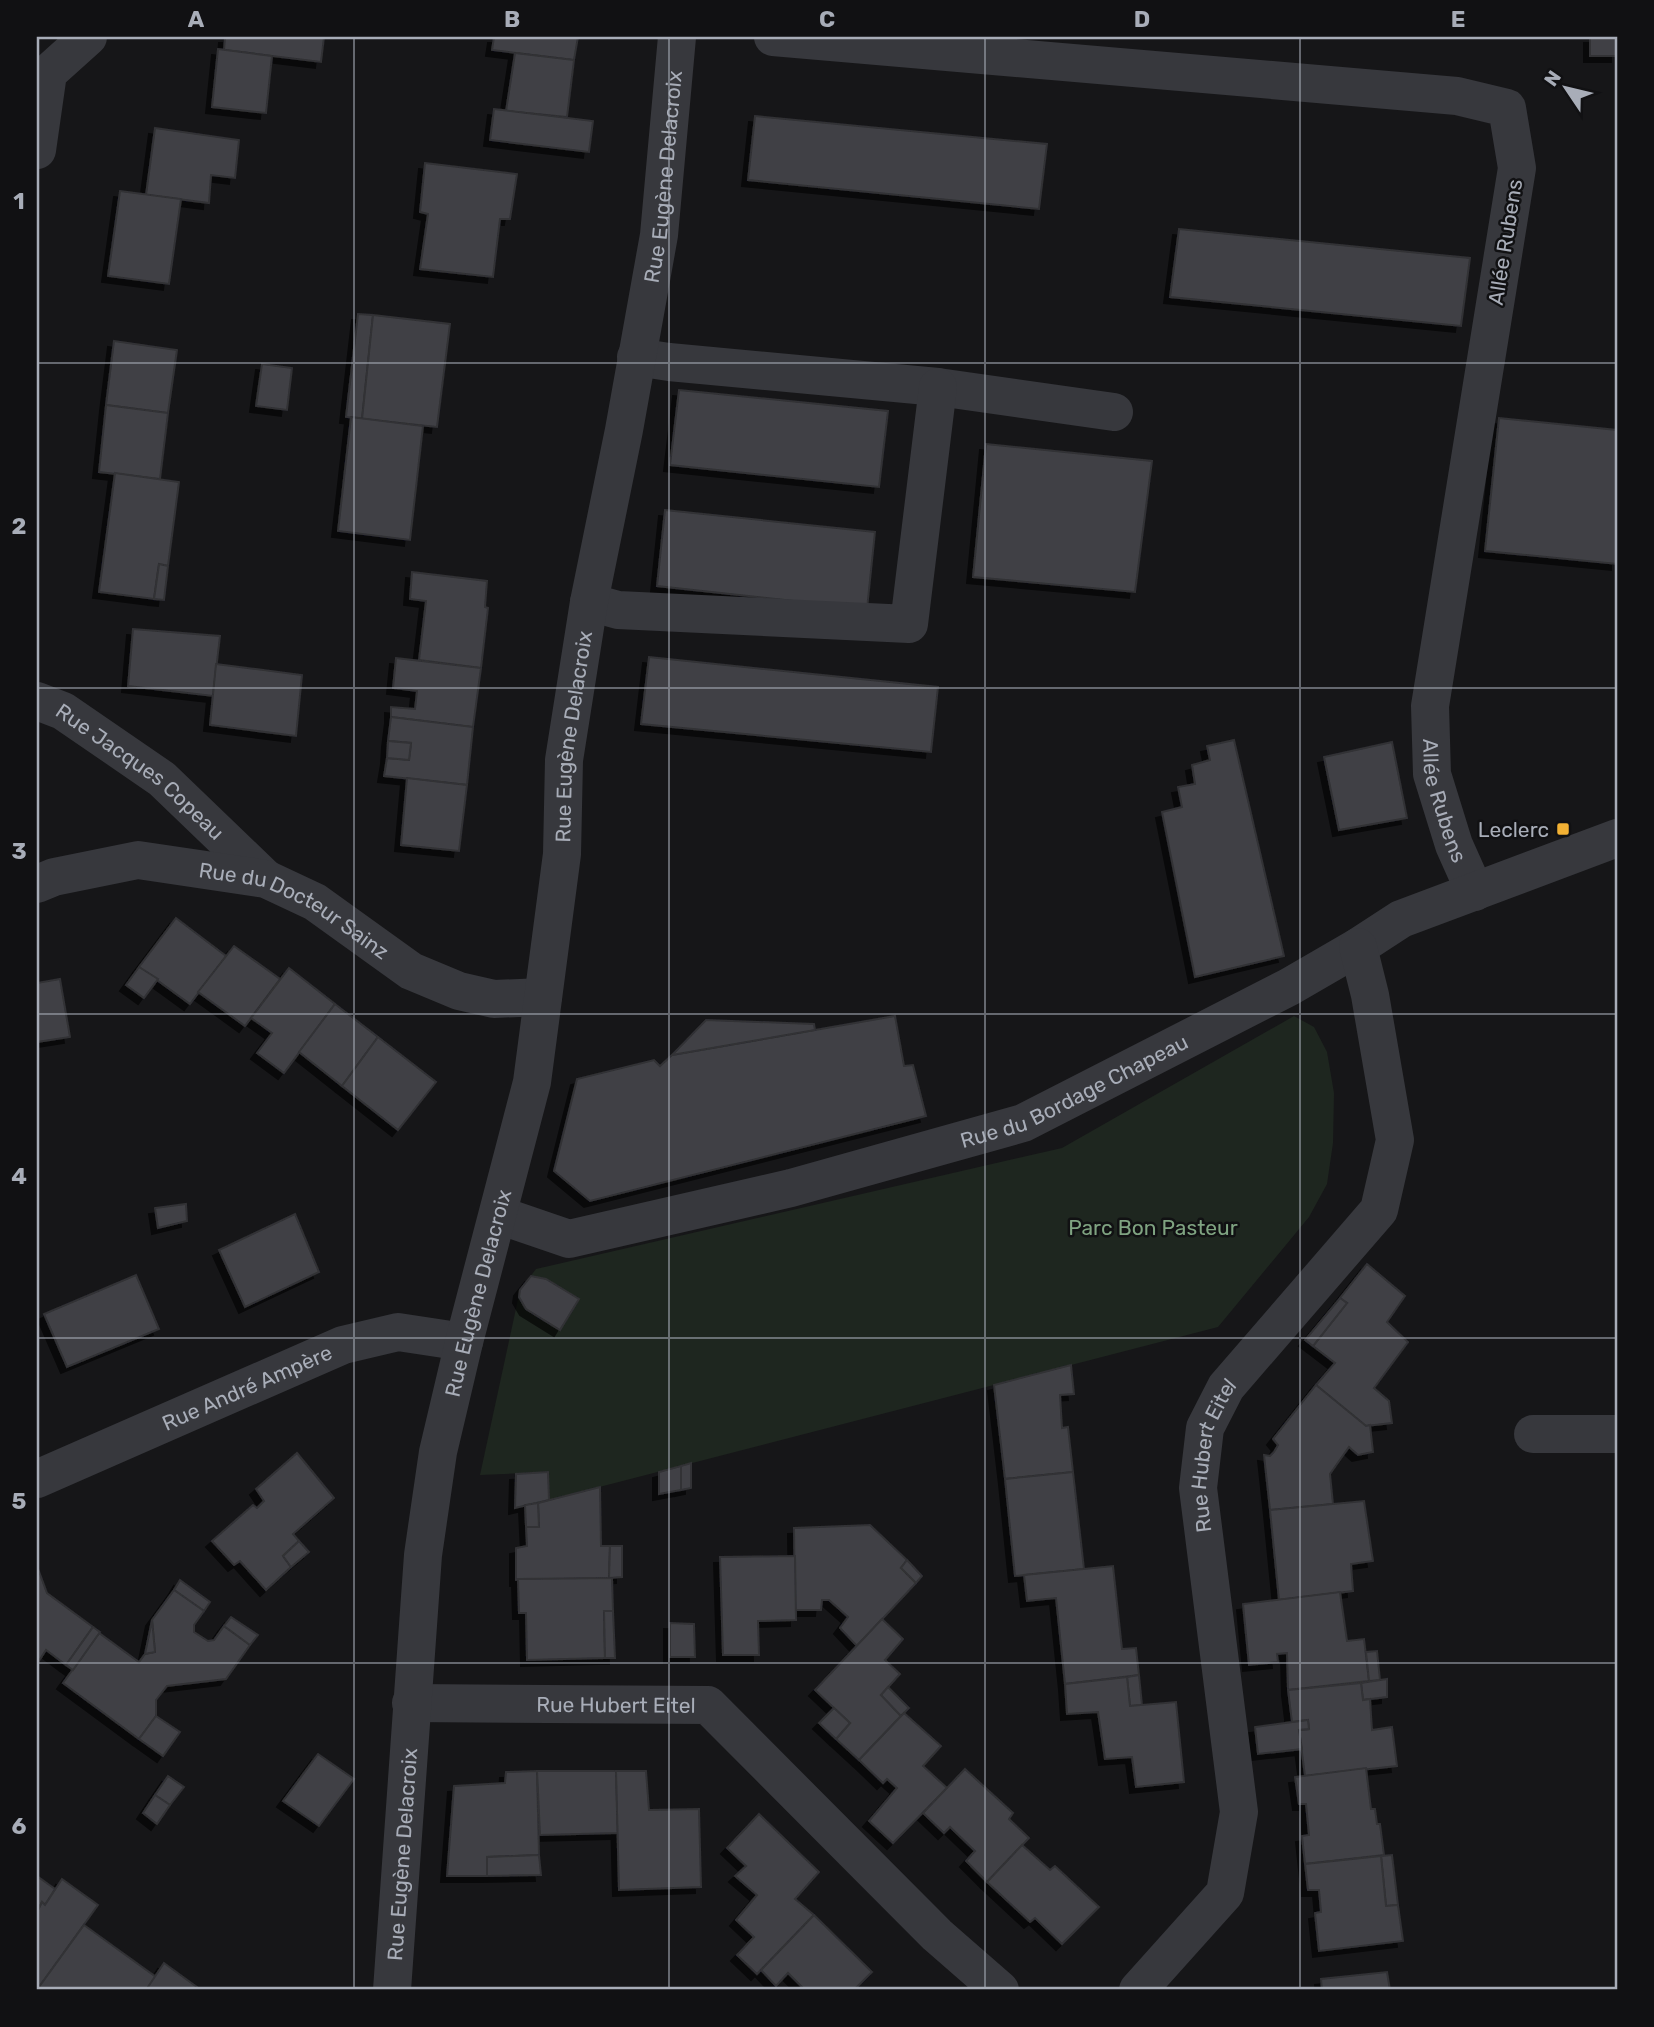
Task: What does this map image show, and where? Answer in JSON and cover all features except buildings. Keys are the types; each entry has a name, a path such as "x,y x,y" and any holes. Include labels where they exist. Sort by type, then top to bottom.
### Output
{"street":[{"path":"37,150 48,73 88,37"},
{"name":"Rue Eugène Delacroix","path":"392,1990 423,1555 438,1452 532,1082 562,854 564,760 589,602 624,430 659,235 677,37"},
{"name":"Allée Rubens","path":"773,37 1457,96 1507,108 1517,168 1430,706 1432,774 1454,845 1475,892"},
{"path":"636,357 938,387 1114,412"},
{"name":"Rue Eugène Delacroix","path":"589,602 618,610 909,624 938,387"},
{"name":"Rue Jacques Copeau","path":"37,701 63,712 162,779 266,879"},
{"name":"Rue du Bordage Chapeau","path":"499,1215 569,1239 791,1188 1023,1123 1289,987 1401,919 1617,838"},
{"name":"Rue du Docteur Sainz","path":"37,884 54,877 138,860 266,879 315,902 411,971 459,991 494,999 543,997"},
{"name":"Rue Hubert Eitel","path":"1138,1990 1225,1893 1239,1812 1198,1488 1205,1428 1226,1387 1379,1210 1395,1140 1370,995 1358,947"},
{"name":"Rue André Ampère","path":"37,1479 343,1345 398,1332 464,1342"},
{"path":"1533,1434 1617,1434"},
{"name":"Rue Hubert Eitel","path":"411,1703 708,1705 937,1935 1000,1990"}],"green space":[{"name":"Parc Bon Pasteur","path":"1294,1016 1314,1027 1327,1052 1334,1093 1333,1143 1327,1184 1309,1217 1218,1327 549,1500 548,1472 480,1475 520,1290 536,1269 1062,1148"}],"place":[{"name":"Leclerc","path":"1563,829"}]}
